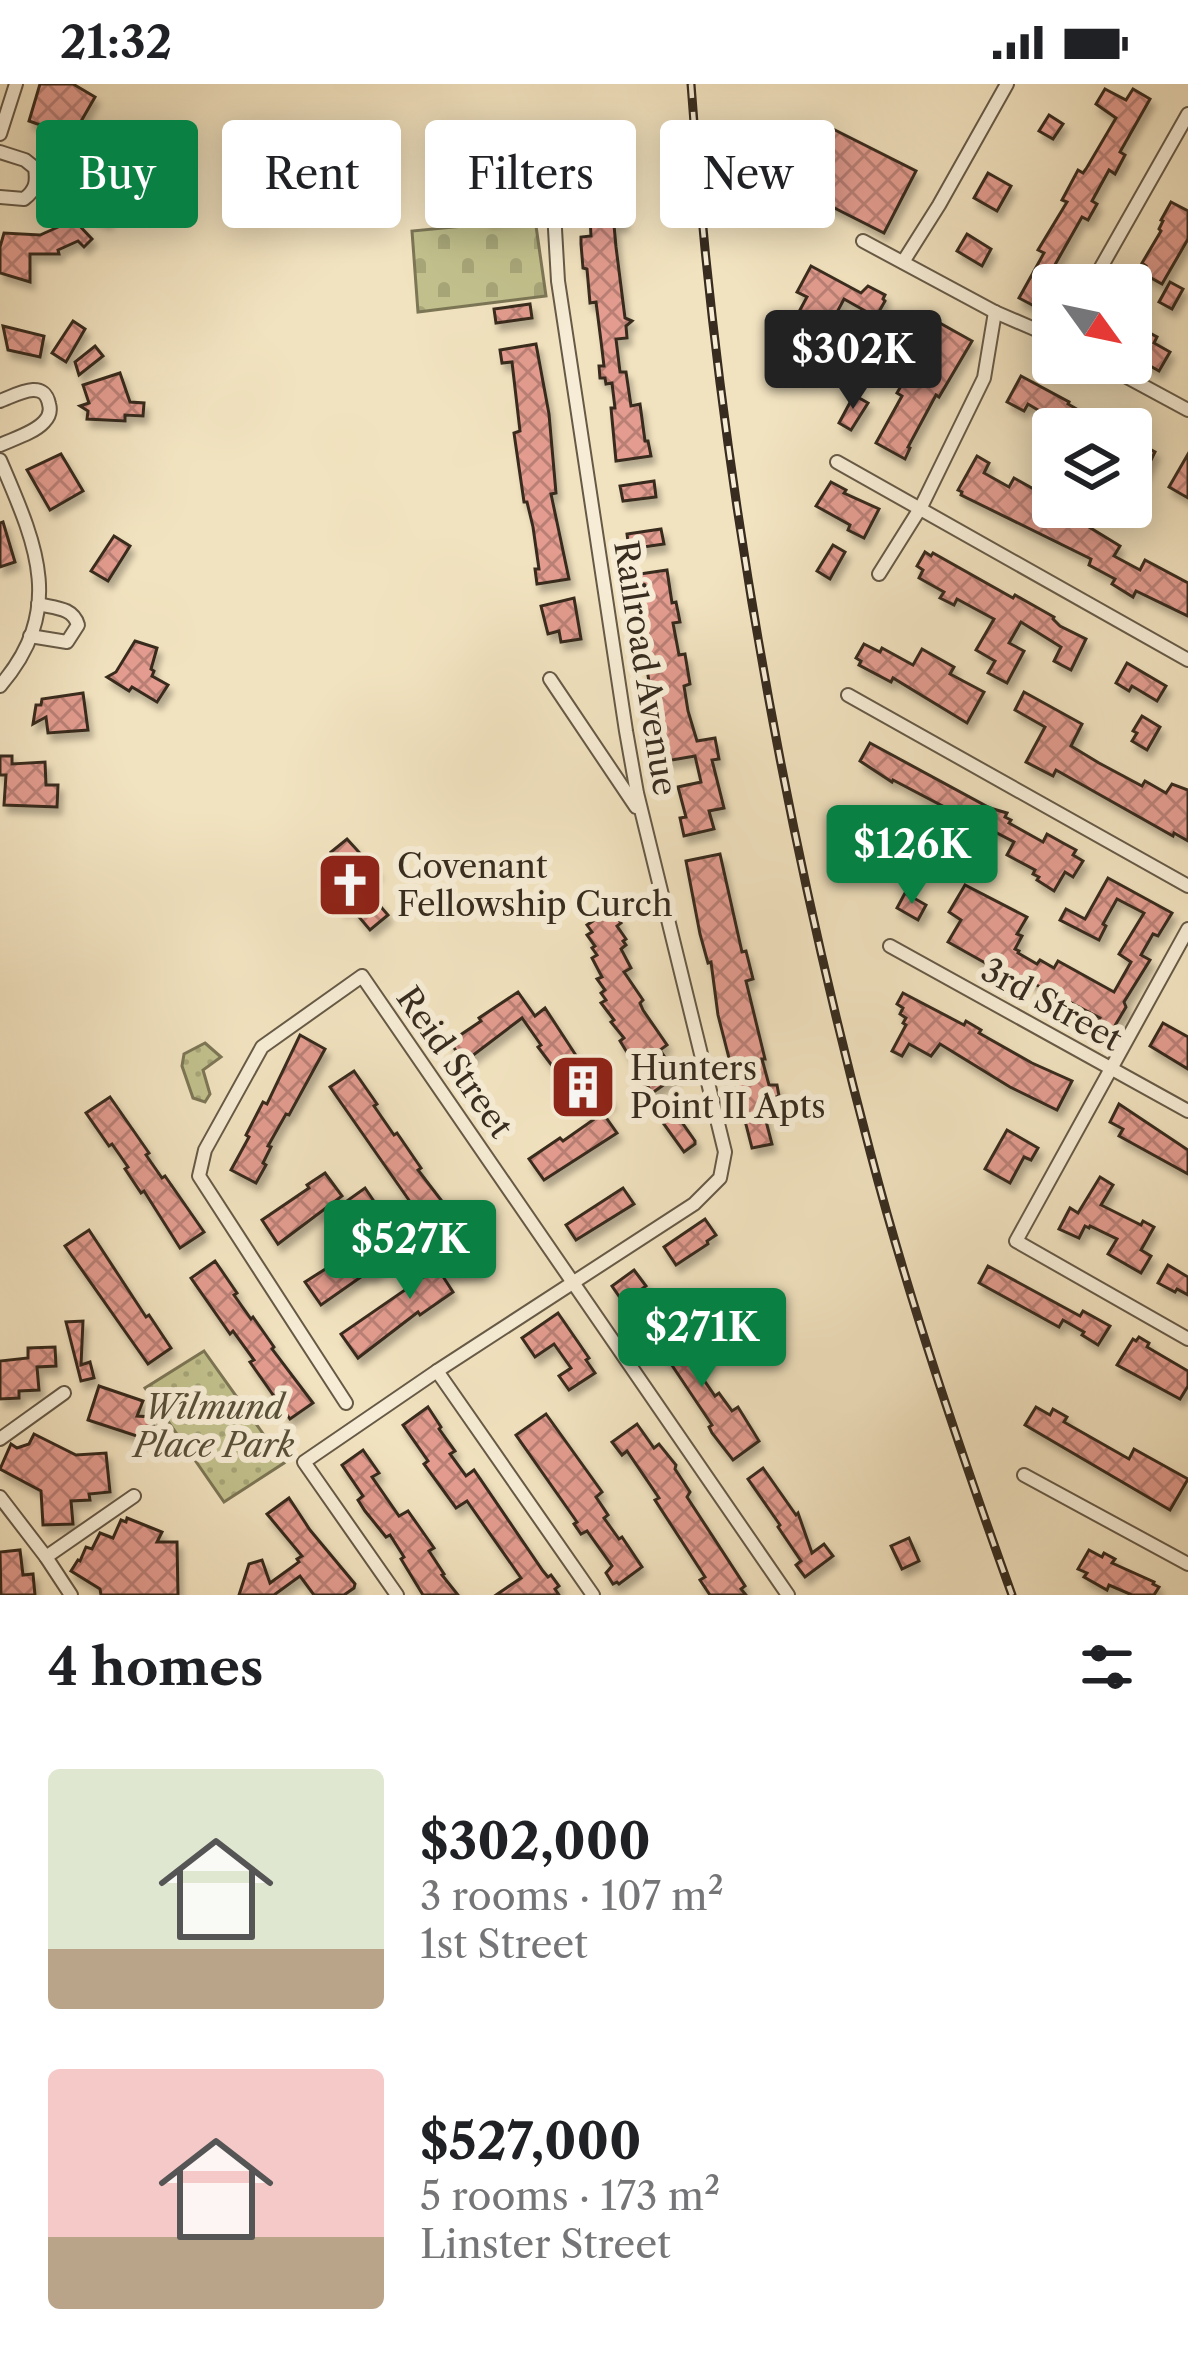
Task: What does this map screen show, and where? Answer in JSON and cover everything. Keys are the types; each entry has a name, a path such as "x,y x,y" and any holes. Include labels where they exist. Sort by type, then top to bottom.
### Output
{"street":[{"path":"0,134 5,97 16,84"},
{"path":"903,262 1006,84"},
{"path":"1103,264 1188,114"},
{"path":"0,152 26,160 35,168 36,180 33,193 24,200 0,197"},
{"name":"Railroad Avenue","path":"555,228 558,281 626,731 725,1153 720,1178 694,1204 572,1282"},
{"path":"862,242 1032,329"},
{"path":"880,574 921,507 984,378 995,313"},
{"path":"1140,384 1188,410"},
{"path":"0,401 29,389 39,390 51,409 42,425 0,445"},
{"path":"0,460 6,489 29,529 40,583 30,636 0,686"},
{"path":"837,462 1188,660"},
{"path":"30,636 67,642 78,625 70,611 38,604"},
{"path":"550,680 644,818"},
{"path":"848,695 1188,886"},
{"path":"1188,929 1016,1241 1188,1339"},
{"name":"3rd Street","path":"890,946 1188,1111"},
{"name":"Reid Street","path":"346,1403 199,1176 205,1150 262,1047 362,976 788,1595"},
{"path":"397,1595 304,1462 572,1282"},
{"path":"437,1371 593,1595"},
{"path":"0,1439 64,1393"},
{"path":"1024,1474 1188,1564"},
{"path":"46,1557 134,1496"},
{"path":"0,1497 71,1595"}],"green space":[{"path":"536,228 546,296 418,312 412,231"},
{"path":"205,1043 221,1057 203,1070 210,1094 205,1102 193,1098 182,1066 184,1054"},
{"name":"Wilmund Place Park","path":"204,1351 284,1463 224,1502 145,1388"}],"building":[{"path":"40,84 73,84 95,97 82,120 29,121"},
{"path":"1105,89 1126,100 1133,89 1150,99 1120,152 1125,155 1115,174 1109,170 1092,201 1097,204 1088,220 1082,217 1055,264 1038,264 1044,253 1038,250 1067,202 1062,200 1078,170 1086,169 1116,118 1096,104"},
{"path":"1049,115 1063,124 1053,139 1039,131"},
{"path":"835,130 916,171 884,233 835,208"},
{"path":"988,173 1011,186 997,211 974,198"},
{"path":"1171,202 1188,211 1188,239 1162,284 1152,278 1152,264 1142,263 1161,231"},
{"path":"56,228 82,228 92,239 84,247 78,241 58,250 59,254 30,254 30,282 0,273 4,233 40,235"},
{"path":"591,228 614,228 625,318 632,321 626,326 627,338 616,339 620,372 626,372 631,406 640,404 651,456 616,461 612,383 600,378 599,366 604,366 596,302 590,303 587,269 583,268 581,237 591,236"},
{"path":"967,234 991,249 982,266 957,251"},
{"path":"811,266 861,293 868,286 885,295 876,317 844,299 818,348 788,332 807,297 797,292"},
{"path":"1032,275 1032,305 1019,298"},
{"path":"1170,282 1183,289 1172,309 1159,302"},
{"path":"530,304 532,318 496,323 494,309"},
{"path":"73,321 85,329 66,362 52,353"},
{"path":"938,322 972,341 939,397 936,395 905,459 876,443 902,396 897,393"},
{"path":"3,326 44,336 40,357 8,350"},
{"path":"1152,334 1157,337 1154,343 1170,352 1159,371 1152,367"},
{"path":"536,344 549,414 556,493 551,494 569,579 537,584 533,527 524,502 514,433 520,431 512,362 502,363 500,350"},
{"path":"95,346 103,356 79,375 75,362"},
{"path":"120,373 130,402 144,403 143,416 125,415 125,421 87,419 88,411 80,406 89,403 83,385"},
{"path":"1021,376 1075,408 1028,404 1024,411 1007,402"},
{"path":"854,395 868,403 851,430 839,423"},
{"path":"61,454 83,491 50,510 27,470"},
{"path":"1188,454 1188,498 1169,487"},
{"path":"977,456 989,463 984,473 1009,487 1014,478 1032,488 1032,528 1091,528 1120,546 1114,556 1140,570 1145,560 1188,583 1188,616 1136,591 1133,597 1112,584 1115,579 1089,565 1091,559 958,490"},
{"path":"654,481 656,497 623,501 620,486"},
{"path":"831,482 879,509 864,538 816,506"},
{"path":"0,523 15,562 0,567"},
{"path":"661,529 664,544 629,549 627,534"},
{"path":"114,536 130,546 108,581 91,571"},
{"path":"833,545 845,552 830,579 817,571"},
{"path":"925,552 1015,595 1086,639 1071,670 1054,661 1061,647 1021,622 1009,643 1024,651 1007,683 988,673 995,661 976,650 994,619 957,599 954,605 940,598 944,592 919,578 923,570 917,566"},
{"path":"667,570 680,622 673,623 679,655 685,654 690,684 684,686 688,711 697,741 715,738 719,759 712,760 724,808 709,811 714,829 684,836 680,818 686,817 678,787 701,782 695,756 666,761 633,575"},
{"path":"574,598 581,639 561,642 559,631 548,634 541,606"},
{"path":"135,641 157,648 152,676 168,685 157,702 107,677 116,672"},
{"path":"864,644 913,665 922,649 954,667 950,674 984,692 967,723 893,678 891,682 859,665 856,658"},
{"path":"1127,663 1166,686 1157,701 1132,686 1129,691 1116,683"},
{"path":"1024,692 1082,724 1071,746 1099,763 1142,786 1145,781 1166,793 1172,784 1188,790 1188,841 1056,770 1053,776 1026,762 1045,727 1015,710"},
{"path":"83,693 88,730 48,733 46,717 33,724 36,705 42,699"},
{"path":"1142,716 1160,727 1147,750 1132,741"},
{"path":"870,743 1007,813 1009,823 1043,842 1047,834 1076,850 1073,855 1083,861 1073,877 1065,872 1054,891 1037,880 1035,870 1007,855 1014,842 970,819 958,841 939,831 950,810 860,761"},
{"path":"0,756 12,756 12,764 45,762 46,785 58,785 57,807 4,805 6,775 0,775"},
{"name":"Covenant Fellowship Curch","path":"347,839 377,872 365,882 388,915 370,930 349,905 343,910 325,876 337,860 331,852"},
{"path":"720,854 742,952 746,951 753,979 746,981 762,1059 769,1085 777,1085 779,1096 761,1102 772,1144 752,1148 686,861"},
{"path":"1108,878 1172,913 1141,955 1150,960 1107,1039 1094,1031 1100,1018 948,942 961,920 949,912 965,885 1027,917 1017,934 1022,936 1015,949 1018,953 1054,968 1058,961 1114,992 1131,962 1119,954 1144,913 1117,899 1099,940 1060,920 1066,909 1085,919"},
{"path":"905,893 926,905 918,920 897,908"},
{"path":"611,909 626,939 621,949 631,968 624,972 667,1045 660,1050 675,1077 652,1093 601,1003 606,1000 601,993 605,990 597,979 602,977 592,958 597,955 587,925"},
{"name":"Hunters Point II Apts","path":"518,992 535,1016 545,1008 611,1102 600,1109 617,1133 544,1180 529,1159 593,1120 522,1018 464,1062 450,1042"},
{"path":"903,993 964,1025 966,1021 1032,1063 1072,1081 1057,1110 940,1044 931,1056 909,1044 902,1056 892,1051 906,1025 900,1014 903,1008 897,1004"},
{"path":"1163,1023 1188,1037 1188,1069 1150,1046"},
{"path":"300,1035 325,1049 268,1146 266,1165 256,1183 231,1170"},
{"path":"354,1071 421,1168 418,1170 464,1230 441,1246 330,1087"},
{"path":"110,1097 162,1178 204,1232 180,1248 112,1144 86,1113"},
{"path":"1119,1104 1188,1150 1188,1174 1119,1136 1123,1129 1110,1122"},
{"path":"674,1111 695,1141 684,1152 661,1120"},
{"path":"1007,1130 1038,1148 1031,1160 1024,1157 1010,1183 985,1169"},
{"path":"325,1173 342,1196 278,1244 262,1220"},
{"path":"1100,1177 1113,1185 1101,1205 1154,1227 1141,1250 1151,1256 1141,1273 1108,1254 1117,1239 1090,1226 1085,1226 1079,1238 1059,1229 1070,1208 1078,1213"},
{"path":"365,1188 386,1219 365,1233 344,1203"},
{"path":"623,1188 634,1204 576,1240 566,1225"},
{"path":"705,1219 716,1235 676,1265 664,1247"},
{"path":"89,1230 171,1348 148,1364 65,1246"},
{"path":"371,1240 388,1263 321,1305 305,1282"},
{"path":"477,1248 480,1271 442,1275 453,1292 358,1358 341,1334 450,1259 445,1252"},
{"path":"215,1261 234,1295 313,1403 290,1419 250,1362 254,1360 191,1278"},
{"path":"1168,1265 1188,1277 1188,1295 1158,1283"},
{"path":"988,1266 1080,1316 1083,1311 1110,1326 1098,1345 1063,1320 1059,1327 979,1283"},
{"path":"634,1270 646,1286 623,1302 612,1286"},
{"path":"558,1313 595,1373 569,1390 559,1376 571,1368 554,1344 535,1357 522,1338"},
{"path":"663,1313 670,1323 665,1326 688,1360 703,1351 710,1362 697,1370 715,1396 719,1393 732,1411 738,1407 759,1441 733,1460 657,1343 650,1337 641,1341 634,1331"},
{"path":"83,1321 81,1365 90,1362 94,1378 81,1381 66,1322"},
{"path":"1139,1337 1149,1343 1147,1347 1188,1371 1188,1386 1180,1399 1117,1365"},
{"path":"55,1347 56,1366 37,1367 39,1390 0,1399 0,1361 28,1358 28,1348"},
{"path":"99,1386 143,1401 137,1416 154,1417 152,1441 88,1420"},
{"path":"428,1407 455,1451 450,1454 466,1476 474,1470 543,1571 559,1586 555,1589 559,1595 496,1595 521,1578 467,1501 456,1508 403,1425"},
{"path":"1036,1407 1050,1415 1053,1409 1067,1417 1064,1422 1129,1459 1134,1449 1188,1479 1170,1510 1025,1425"},
{"path":"546,1414 602,1492 596,1497 608,1515 604,1518 642,1567 619,1584 613,1584 606,1573 612,1566 587,1531 581,1534 516,1435"},
{"path":"637,1424 654,1448 659,1444 676,1465 690,1492 687,1497 745,1586 741,1589 746,1595 710,1595 700,1580 705,1577 655,1500 659,1498 627,1451 622,1455 612,1442"},
{"path":"34,1434 76,1455 106,1453 110,1492 71,1501 73,1524 43,1525 41,1491 0,1469 11,1444 17,1448 29,1444"},
{"path":"363,1450 379,1473 372,1477 399,1516 408,1511 458,1595 423,1595 390,1535 386,1537 365,1511 358,1500 363,1496 342,1465"},
{"path":"763,1468 798,1513 812,1553 824,1544 833,1556 805,1577 796,1565 801,1561 748,1479"},
{"path":"289,1498 355,1584 344,1595 314,1595 300,1576 274,1595 239,1595 249,1564 262,1560 270,1583 299,1562 302,1556 267,1514"},
{"path":"127,1518 162,1532 157,1542 177,1542 178,1595 101,1595 100,1589 71,1571 100,1533 113,1538 121,1520"},
{"path":"909,1538 919,1561 902,1569 891,1546"},
{"path":"20,1550 23,1575 33,1574 35,1595 1,1595 0,1552"},
{"path":"1089,1550 1102,1557 1104,1553 1115,1559 1112,1563 1159,1587 1154,1595 1132,1595 1109,1585 1107,1590 1078,1569"}],"railway":[{"path":"691,84 734,489 807,890 902,1266 1012,1595"}],"place":[{"name":"Covenant Fellowship Curch","path":"350,885"},
{"name":"Hunters Point II Apts","path":"583,1087"}]}
